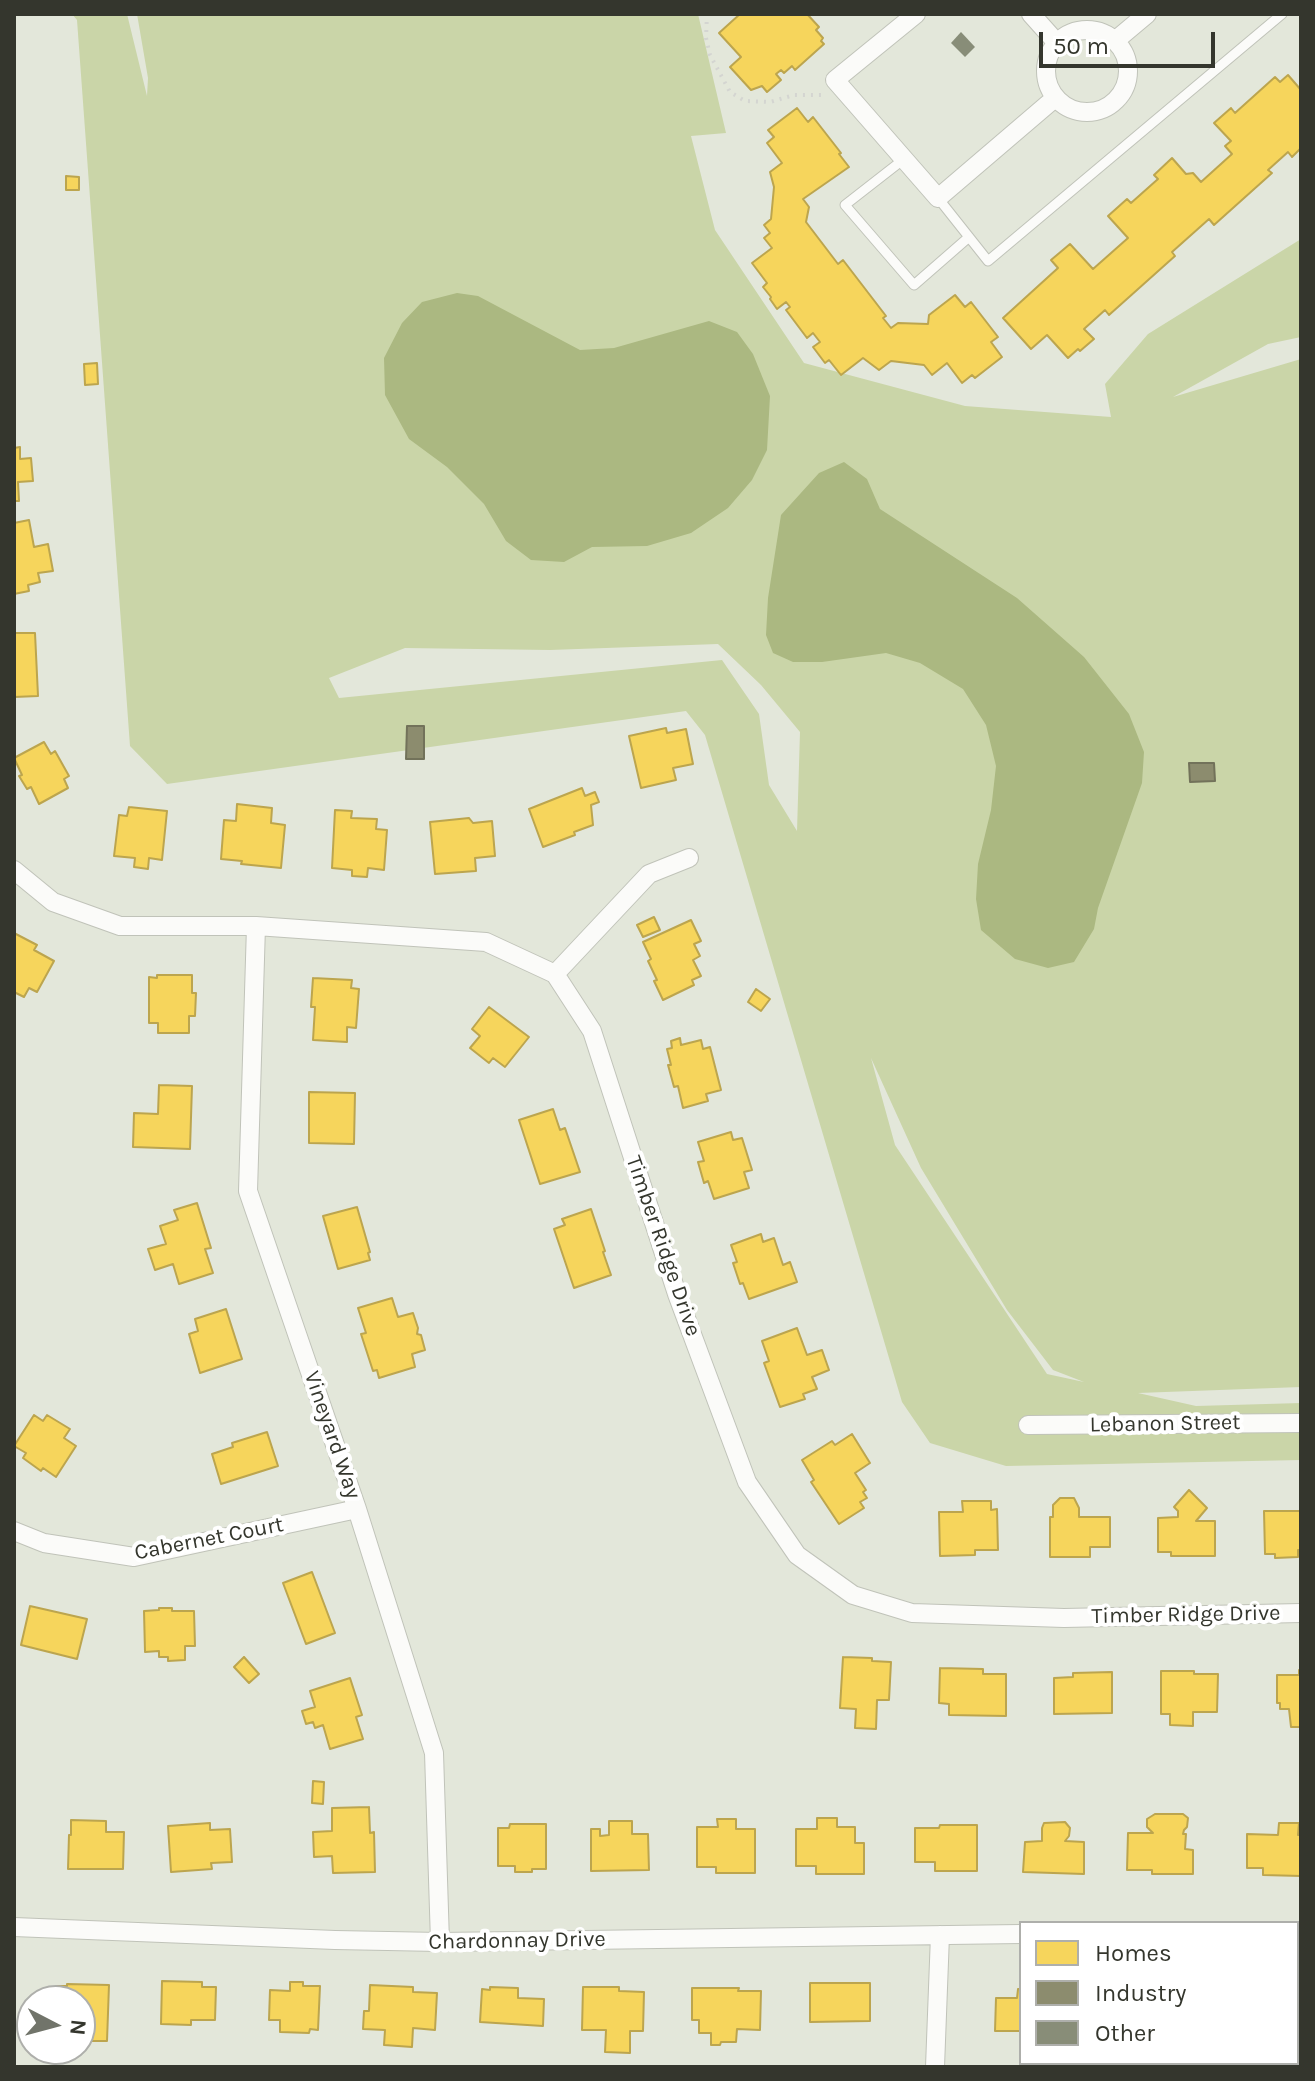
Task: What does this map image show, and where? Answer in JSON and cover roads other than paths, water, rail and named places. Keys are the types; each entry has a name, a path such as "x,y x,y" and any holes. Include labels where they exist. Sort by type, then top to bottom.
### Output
{"street":[{"path":"916,14 835,80 938,198 1055,98"},
{"path":"1031,14 1057,43"},
{"path":"1116,40 1147,14"},
{"path":"1092,29 1116,40 1124,51 1129,77 1116,101 1105,109 1078,112 1055,98 1049,88 1046,64 1057,43 1067,34 1092,29"},
{"path":"14,870 53,902 120,926 256,926 486,942 555,974 649,874 689,858"},
{"name":"Vineyard Way","path":"256,926 248,1191 357,1509 434,1753 440,1942"},
{"name":"Timber Ridge Drive","path":"555,974 592,1031 677,1294 747,1482 797,1555 853,1595 912,1613 1064,1618 1301,1613"},
{"name":"Lebanon Street","path":"1028,1425 1301,1423"},
{"name":"Cabernet Court","path":"14,1531 44,1543 134,1557 357,1509"},
{"name":"Chardonnay Drive","path":"14,1927 440,1942 1019,1934"},
{"path":"935,2067 940,1935"}],"lane":[{"path":"938,198 988,261 1282,14"},
{"path":"904,159 845,205 914,285 969,237"}]}
